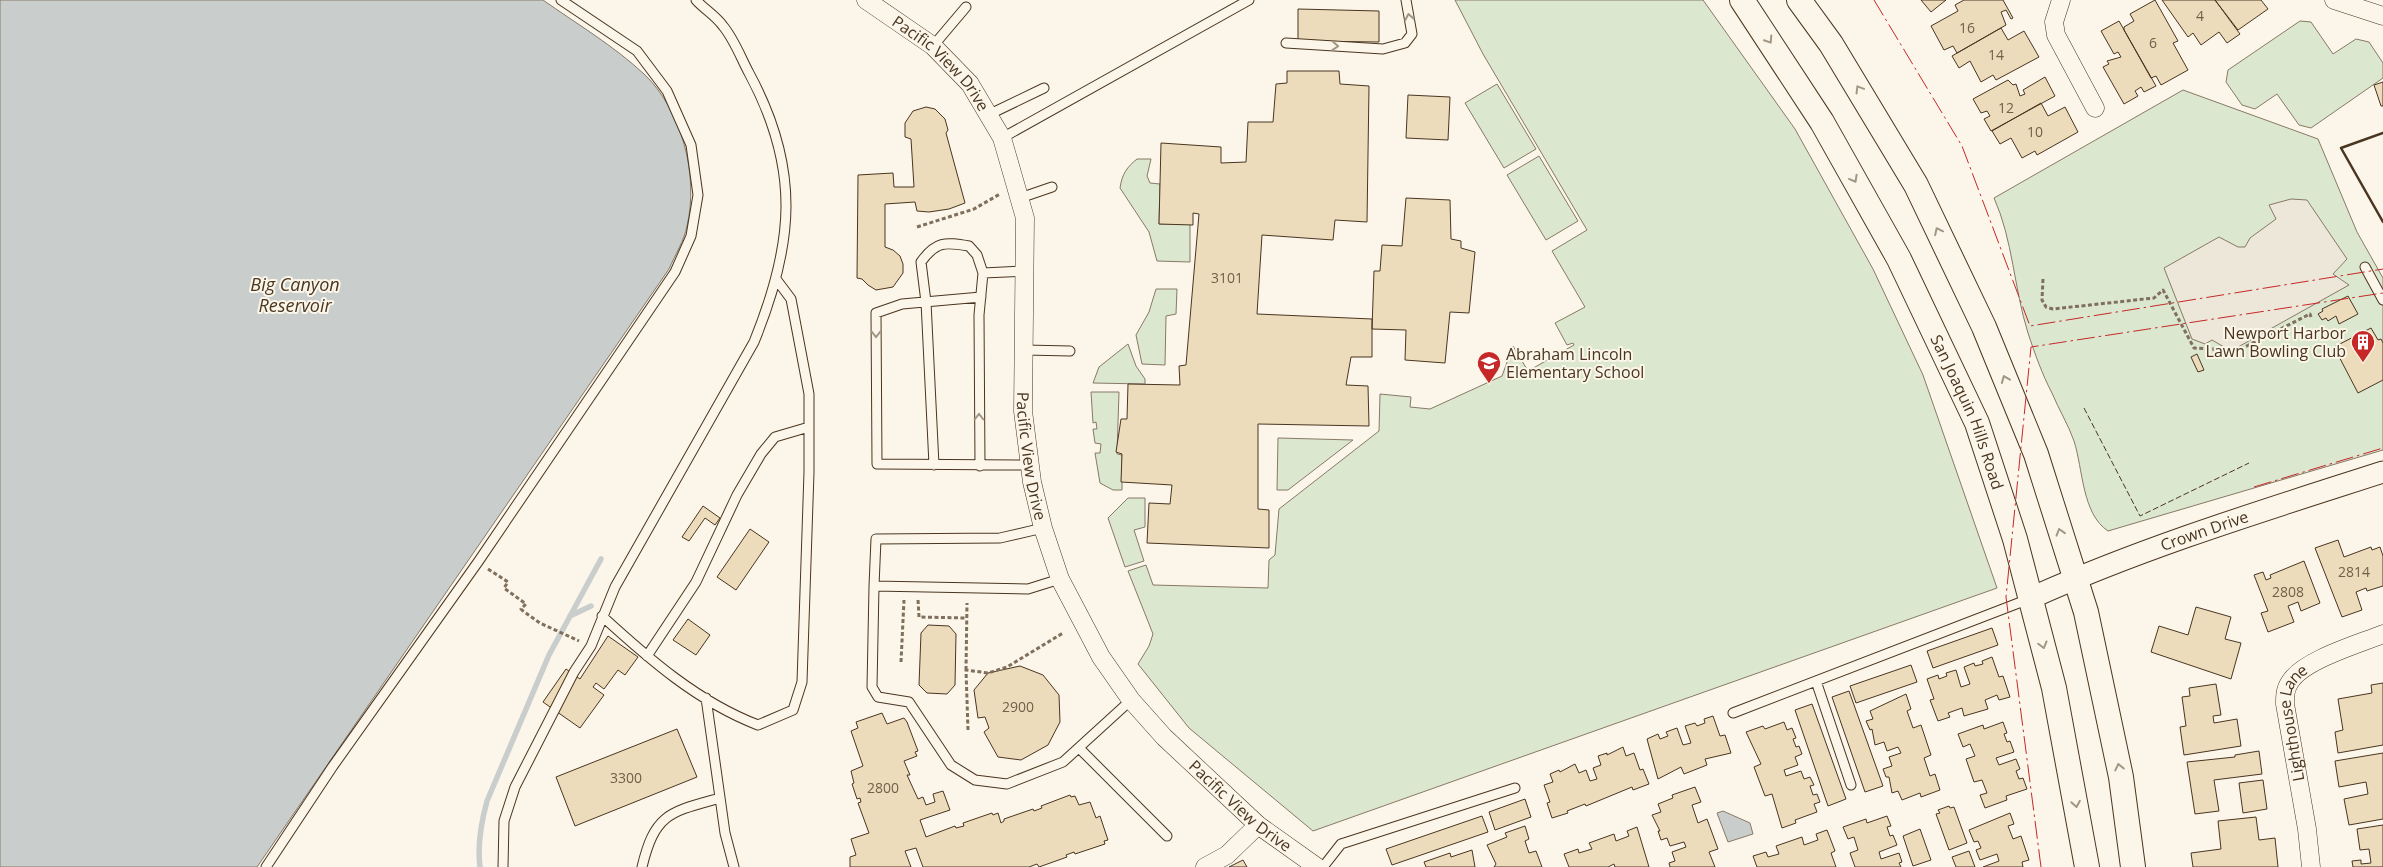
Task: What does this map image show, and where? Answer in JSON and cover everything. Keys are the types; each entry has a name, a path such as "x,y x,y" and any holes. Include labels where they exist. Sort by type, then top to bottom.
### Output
{"main road":[{"name":"San Joaquin Hills Road","path":"1742,0 1822,122 1899,259 1977,423 2014,539 2054,688 2087,867"},
{"path":"1799,0 1831,44 1916,185 1984,327 2036,454 2086,612 2121,777 2133,867"}],"street":[{"name":"Pacific View Drive","path":"866,0 933,46 970,84 1002,138 1025,218 1024,411 1030,465 1043,528 1060,579 1102,657 1131,700 1164,737 1258,825 1317,867"},
{"path":"2061,0 2054,22 2056,35 2095,108"},
{"path":"2334,0 2383,16"},
{"name":"Crown Drive","path":"2030,598 2075,578 2249,516 2383,472"},
{"name":"Lighthouse Lane","path":"2311,867 2307,829 2285,704 2285,691 2290,681 2315,662 2383,634"},
{"path":"1205,867 1227,855 1258,825"}],"lane":[{"path":"266,867 333,766 478,562 675,272 691,236 698,194 691,145 667,91 637,51 561,0"},
{"path":"503,867 502,831 508,804 574,672 591,646 615,586 754,342 771,300 782,254 788,200 778,138 761,94 724,26 696,0"},
{"path":"1002,138 1249,0"},
{"path":"1286,43 1383,50 1405,43 1412,34 1406,0"},
{"path":"933,46 966,7"},
{"path":"988,115 1044,88"},
{"path":"1020,198 1052,187"},
{"path":"934,465 926,302 921,262 929,251 939,244 969,246 977,255 983,273 979,315 980,466"},
{"path":"2365,267 2383,300"},
{"path":"983,273 1026,271"},
{"path":"602,616 668,674 733,715 758,725 794,710 802,682 809,394 791,299 776,279"},
{"path":"981,297 902,304 876,313 877,464 1030,465"},
{"path":"1025,350 1070,351"},
{"path":"647,656 696,582 738,494 761,454 775,437 809,427"},
{"path":"1043,528 1000,538 876,539 872,687 878,697 909,702 951,765 975,780 1007,784 1063,762 1131,700"},
{"path":"874,586 1028,589 1060,579"},
{"path":"1733,713 2030,598"},
{"path":"1816,681 1851,785"},
{"path":"706,698 725,833 734,867"},
{"path":"1079,748 1167,836"},
{"path":"1323,867 1341,844 1515,788"},
{"path":"642,867 655,828 668,815 720,798"}],"path":[{"path":"917,227 974,209 1000,194"},
{"path":"2043,279 2042,300 2046,307 2053,309 2154,298 2163,290 2194,348 2214,350 2224,357 2310,314 2311,317"},
{"path":"486,567 508,582 504,588 526,604 521,609 569,636"},
{"path":"901,662 903,600 918,600 919,617 966,618"},
{"path":"967,603 966,670 968,730"},
{"path":"966,670 988,673 1007,667 1063,633"}],"green space":[{"path":"1455,0 1703,0 1795,129 1873,269 1923,375 1997,588 1313,831 1189,728 1138,664 1149,646 1153,634 1128,571 1146,565 1153,585 1268,588 1269,560 1275,555 1279,509 1379,431 1380,394 1411,397 1410,407 1430,409 1502,376 1513,346 1528,371 1574,345 1573,343 1567,345 1555,323 1585,307 1552,251 1587,230 1483,54"},
{"path":"2300,21 2311,22 2333,54 2356,39 2369,42 2383,63 2383,78 2311,128 2299,125 2277,94 2255,109 2242,105 2226,82 2228,70"},
{"path":"1497,84 1536,149 1504,168 1465,103"},
{"path":"2183,90 2318,139 2357,232 2383,278 2383,450 2108,531 2099,523 2088,502 2074,441 2045,379 2031,341 2023,316 2005,231 1994,198"},
{"path":"1539,156 1578,221 1546,240 1507,175"},
{"path":"1137,159 1151,159 1147,176 1150,183 1160,184 1159,224 1190,224 1190,262 1157,261 1149,232 1120,188 1126,171"},
{"path":"1156,289 1177,289 1176,314 1166,316 1165,365 1142,364 1136,335 1149,312"},
{"path":"1128,344 1136,366 1145,379 1145,384 1093,383 1099,367"},
{"path":"1091,392 1119,392 1117,454 1122,455 1122,490 1113,490 1100,483 1095,453 1100,453 1101,444 1095,443 1093,429 1097,429 1096,422 1093,423"},
{"path":"1278,438 1353,440 1288,490 1277,490"},
{"path":"1128,498 1145,498 1145,527 1134,530 1144,561 1125,567 1108,518"}],"shaded area":[{"path":"2291,199 2307,200 2347,259 2333,274 2349,285 2231,351 2212,340 2205,344 2192,339 2164,268 2219,237 2238,247 2245,247 2250,238 2276,219 2269,205"}],"water":[{"name":"Big Canyon Reservoir","path":"0,0 543,0 608,45 644,74 668,106 684,145 689,165 690,207 684,237 669,269 257,867 0,867"},
{"path":"1723,811 1750,823 1753,834 1728,842 1717,813"}],"building":[{"path":"1921,0 1946,0 1931,12"},
{"path":"1964,0 2003,0 2013,18 2011,19 2006,10 2001,12 2006,25 1957,53 1953,46 1944,50 1931,26 1958,11 1955,5"},
{"path":"2155,0 2178,41 2173,43 2188,70 2161,85 2156,76 2151,78 2124,30 2124,27 2134,21 2130,14"},
{"path":"2162,0 2215,0 2240,34 2227,43 2219,32 2201,45 2193,33 2188,37"},
{"path":"2215,0 2261,0 2268,9 2238,30"},
{"path":"1298,9 1379,11 1379,42 1298,41"},
{"path":"2119,21 2156,86 2144,92 2141,87 2135,91 2138,96 2124,104 2103,67 2109,64 2107,61 2121,57 2118,52 2114,54 2101,31"},
{"path":"2001,28 2008,40 2024,31 2039,57 1996,80 1993,75 1981,82 1970,61 1959,68 1952,56"},
{"path":"1287,71 1339,71 1340,84 1369,86 1367,222 1335,220 1333,240 1262,235 1257,314 1372,319 1372,357 1351,357 1346,385 1368,386 1369,426 1258,424 1258,509 1269,510 1269,548 1147,543 1149,503 1170,504 1172,485 1121,482 1122,454 1116,452 1121,419 1127,419 1128,384 1180,385 1179,366 1186,365 1199,214 1193,213 1193,225 1159,224 1161,143 1221,147 1221,163 1246,162 1248,122 1273,122 1276,84 1287,83"},
{"path":"2045,77 2055,96 1991,131 1984,119 1990,116 1987,111 1981,113 1973,99 2008,80 2013,85 2016,84 2020,96 2025,94 2023,90"},
{"path":"2383,82 2383,106 2381,106 2374,85"},
{"path":"1408,95 1450,97 1448,140 1406,138"},
{"path":"2041,103 2048,116 2065,107 2078,132 2037,155 2035,151 2022,158 2011,138 2000,144 1992,131"},
{"path":"926,107 935,109 945,119 948,130 946,133 965,203 949,209 929,212 917,211 915,202 885,204 885,247 893,250 900,256 903,264 903,273 893,287 876,290 862,279 857,278 858,175 893,173 894,187 914,187 911,139 905,137 905,123 913,111"},
{"path":"1406,198 1450,200 1451,239 1461,241 1461,248 1475,252 1469,313 1450,312 1445,363 1405,360 1406,330 1372,329 1374,271 1380,271 1382,245 1402,246"},
{"path":"2348,296 2358,314 2339,324 2336,316 2328,321 2326,318 2322,320 2318,314 2323,311 2322,309"},
{"name":"Newport Harbor Lawn Bowling Club","path":"2371,328 2378,340 2381,339 2383,343 2383,380 2358,393 2334,347"},
{"path":"2197,354 2204,370 2198,372 2191,357"},
{"path":"703,506 720,518 715,525 705,518 689,541 682,537"},
{"path":"750,529 769,542 736,590 717,577"},
{"path":"2338,540 2344,557 2371,547 2372,550 2380,547 2383,556 2383,586 2367,591 2366,588 2356,592 2362,610 2342,617 2315,548"},
{"path":"2304,561 2320,603 2301,611 2298,602 2288,606 2294,622 2268,632 2261,613 2268,611 2254,575 2263,572 2266,580 2271,578 2270,575"},
{"path":"2196,607 2231,617 2225,639 2241,643 2231,679 2151,652 2159,626 2188,635"},
{"path":"688,619 710,635 696,655 673,640"},
{"path":"928,625 949,626 956,634 955,685 947,694 927,693 919,685 921,633"},
{"path":"1992,628 1998,645 1933,668 1927,651"},
{"path":"608,636 638,657 625,675 618,670 604,689 596,683 593,687 604,695 580,728 543,702 566,669 580,679"},
{"path":"1992,657 1999,677 2003,676 2010,697 1999,700 1997,695 1985,700 1988,709 1964,716 1962,708 1948,713 1950,717 1938,721 1930,700 1934,699 1927,679 1938,675 1939,679 1947,676 1946,673 1956,670 1961,687 1970,684 1964,667 1974,663 1975,666 1983,664 1982,661"},
{"path":"1911,665 1917,682 1856,703 1850,686"},
{"path":"1020,666 1043,675 1059,695 1060,722 1048,745 1021,760 998,757 984,732 989,728 985,717 978,718 974,690 988,673"},
{"path":"2383,683 2383,745 2338,753 2335,732 2343,730 2338,699 2372,693 2371,685"},
{"path":"2216,684 2221,715 2213,716 2214,723 2237,719 2241,746 2184,755 2180,727 2186,726 2182,697 2190,696 2189,688"},
{"path":"1849,691 1883,786 1865,792 1832,697"},
{"path":"1906,694 1911,709 1907,711 1913,728 1921,725 1931,755 1924,758 1930,776 1935,774 1940,790 1921,797 1920,793 1902,800 1898,791 1892,793 1889,777 1886,777 1883,769 1892,766 1889,757 1901,753 1898,747 1887,751 1884,742 1875,745 1872,729 1870,730 1866,721 1873,719 1870,711"},
{"path":"1812,704 1846,799 1828,806 1795,710"},
{"path":"882,713 887,724 904,718 907,722 918,751 915,752 917,756 904,761 910,775 907,775 918,799 923,797 926,805 935,802 933,794 943,791 950,810 920,820 926,837 955,826 956,828 964,826 963,823 992,813 993,815 998,813 1001,823 1004,819 1033,809 1034,811 1042,808 1041,806 1070,795 1071,797 1075,796 1079,805 1090,802 1096,818 1100,816 1108,840 1104,841 1105,844 1075,854 1074,852 1066,855 1067,857 1039,867 1037,864 1029,867 923,867 916,848 905,851 911,867 850,867 850,857 856,855 851,839 869,833 858,803 861,802 860,798 857,799 852,784 854,783 851,771 863,766 851,731 858,728 856,722"},
{"path":"1713,716 1720,736 1725,735 1731,753 1705,759 1707,765 1684,774 1681,767 1658,779 1647,739 1658,734 1660,739 1668,736 1666,732 1677,728 1683,745 1691,743 1685,726 1695,723 1697,726 1705,723 1704,719"},
{"path":"1784,722 1787,730 1792,728 1796,738 1793,739 1796,747 1799,746 1802,754 1795,757 1798,765 1784,770 1786,776 1801,771 1804,779 1810,777 1814,785 1810,786 1813,795 1817,794 1820,802 1814,804 1817,812 1795,820 1796,823 1782,828 1772,794 1765,796 1754,767 1761,764 1746,732 1763,726 1765,729"},
{"path":"2003,722 2007,733 2004,734 2007,742 2010,741 2014,752 1996,758 1999,765 2016,759 2020,769 2016,771 2019,779 2023,778 2027,789 2006,796 2007,800 1985,808 1980,795 1987,793 1982,780 1974,782 1966,759 1975,756 1970,744 1963,747 1958,734 1983,725 1984,729"},
{"path":"677,729 697,777 575,826 556,777"},
{"path":"1623,747 1626,756 1634,753 1640,770 1643,769 1649,784 1633,790 1632,787 1552,818 1547,803 1550,802 1544,785 1553,782 1550,774 1559,770 1560,772 1575,764 1579,773 1586,770 1590,781 1597,779 1593,768 1601,765 1598,756 1607,753 1607,755"},
{"path":"2259,751 2262,774 2214,780 2219,811 2195,814 2187,762 2235,757 2235,755"},
{"path":"2383,753 2383,819 2349,825 2344,799 2368,794 2366,782 2339,787 2335,761"},
{"path":"2263,780 2267,809 2243,813 2239,783"},
{"path":"1695,787 1701,802 1692,805 1698,823 1707,819 1718,849 1709,852 1715,867 1670,867 1669,863 1675,861 1672,852 1686,847 1684,842 1670,846 1667,838 1661,840 1658,831 1660,831 1652,815 1661,812 1658,804 1673,798 1672,795"},
{"path":"1525,799 1531,817 1495,830 1489,812"},
{"path":"1949,806 1950,808 1954,807 1967,843 1949,850 1936,814 1940,813 1938,810"},
{"path":"2010,813 2014,824 2008,826 2013,839 2021,836 2029,860 2022,862 2023,867 1983,867 1999,861 1997,854 1980,860 1976,850 1981,848 1978,841 1974,842 1969,830"},
{"path":"1482,816 1488,832 1392,865 1386,849"},
{"path":"1887,816 1891,826 1887,827 1890,836 1893,835 1897,845 1879,852 1881,859 1899,853 1902,862 1899,863 1901,867 1855,867 1850,853 1858,850 1854,837 1848,839 1843,827 1866,819 1867,823"},
{"path":"2256,817 2259,840 2275,838 2278,867 2193,867 2191,853 2221,849 2218,821"},
{"path":"2383,825 2383,867 2353,867 2352,861 2361,860 2361,864 2371,863 2369,849 2360,850 2357,829"},
{"path":"1525,826 1529,839 1525,841 1529,853 1536,851 1542,867 1494,867 1496,864 1487,845 1507,837 1505,833"},
{"path":"1637,827 1649,867 1615,867 1614,864 1608,867 1569,867 1564,854 1578,849 1579,853 1592,849 1589,843 1614,834 1616,841 1629,836 1627,831"},
{"path":"1920,829 1931,860 1913,866 1903,836"},
{"path":"1827,830 1835,851 1831,853 1836,867 1757,867 1753,856 1766,852 1768,857 1779,854 1776,846 1802,837 1804,845 1818,840 1816,834"},
{"path":"1472,850 1475,867 1426,867 1424,862 1450,853 1451,857"},
{"path":"1969,851 1975,867 1956,867 1952,857"},
{"path":"1243,860 1247,867 1229,867"}],"waterway":[{"path":"480,867 480,834 487,801 549,655 601,559"},
{"path":"570,616 591,606"}],"fence":[{"path":"2084,408 2140,516 2249,463"}],"wall":[{"path":"2383,133 2341,148 2383,222"}],"power":[{"path":"1874,0 1962,146 2030,326 2383,269"},
{"path":"2041,867 2006,597 2031,347 2383,293"},
{"path":"2254,487 2383,448"}],"place":[{"name":"Newport Harbor Lawn Bowling Club","path":"2363,363"},
{"name":"Abraham Lincoln Elementary School","path":"1489,384"}]}
